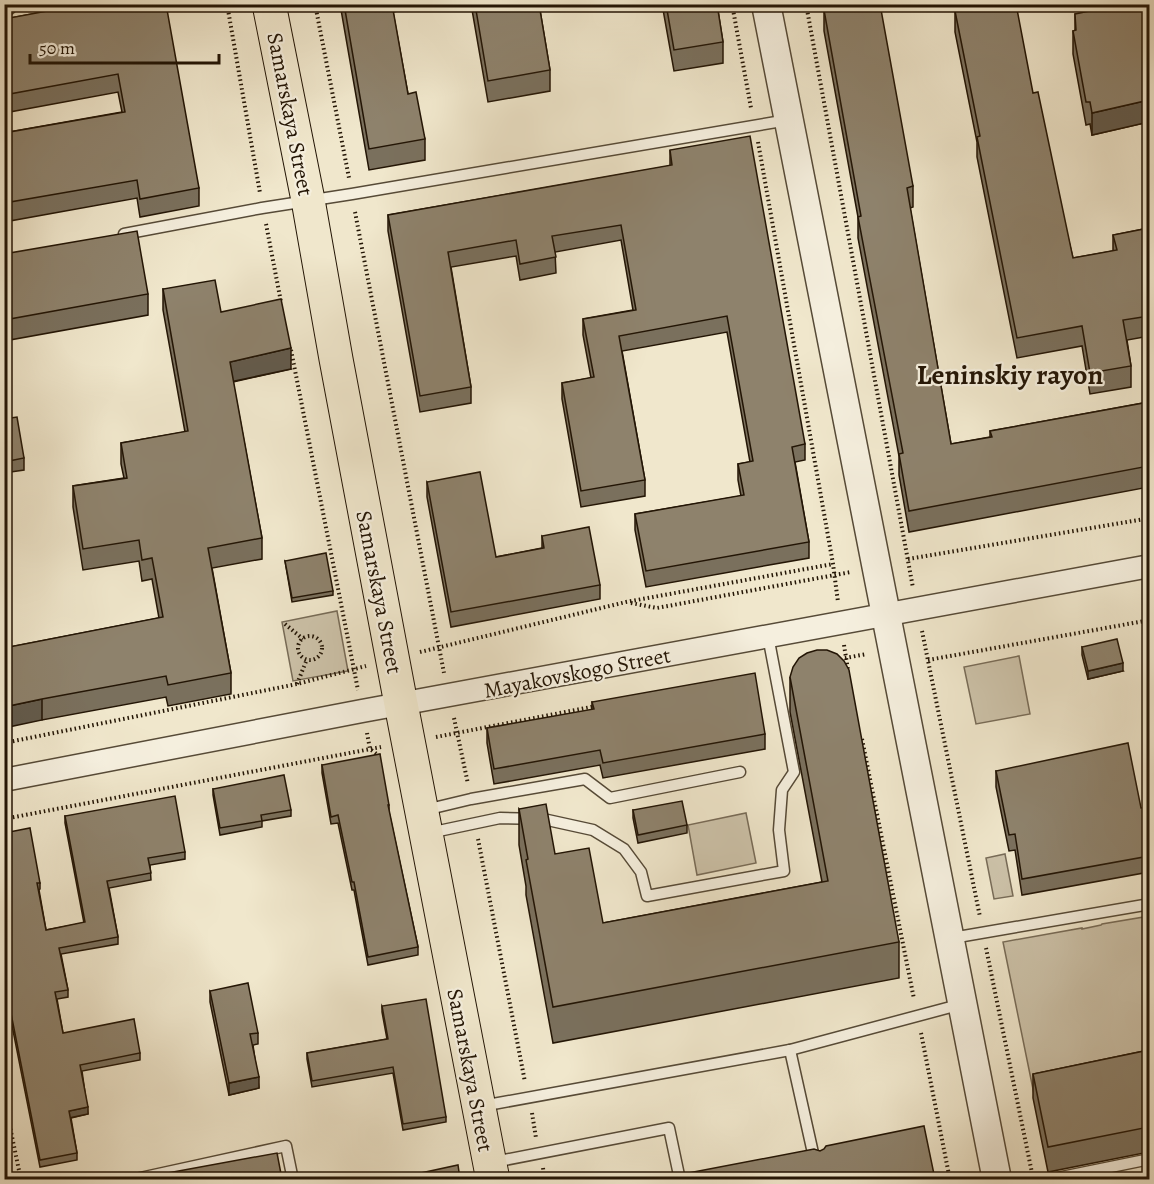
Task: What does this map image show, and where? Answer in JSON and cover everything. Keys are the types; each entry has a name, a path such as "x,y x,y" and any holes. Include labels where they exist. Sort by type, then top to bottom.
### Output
{"main road":[{"name":"Samarskaya Street","path":"269,4 491,1171"}],"street":[{"path":"766,4 997,1179"},
{"name":"Mayakovskogo Street","path":"4,780 362,711 1149,566"}],"lane":[{"path":"110,237 308,200 789,119"},
{"path":"424,822 475,823 500,818 543,819 593,830 624,849 641,872 647,896 784,871 779,830 782,790 794,772 768,636"},
{"path":"424,822 471,799 585,779 610,798 740,772"},
{"path":"950,939 1149,904"},
{"path":"478,1107 790,1050 962,1004"},
{"path":"790,1050 819,1179"},
{"path":"491,1171 540,1153 669,1128 680,1179"},
{"path":"132,1179 286,1146 293,1179"},
{"path":"1047,1179 1149,1159"}],"path":[{"path":"227,4 262,208 282,308"},
{"path":"315,4 438,647 471,799"},
{"path":"732,4 833,564 848,670"},
{"path":"806,4 917,609 1033,1179"},
{"path":"289,341 370,749 382,758"},
{"path":"626,602 657,608 908,559 1149,518"},
{"path":"4,743 297,684 438,647 626,602 833,564"},
{"path":"928,660 1149,620"},
{"path":"285,624 303,639"},
{"path":"314,637 320,642 321,650 317,657 311,660 302,656 299,652 299,644 303,639 314,637"},
{"path":"297,684 307,659"},
{"path":"862,739 950,1179"},
{"path":"475,823 545,1179"},
{"path":"4,1098 21,1179"}],"shaded area":[{"path":"337,611 348,671 293,681 282,622"},
{"path":"1019,656 1030,714 976,724 964,667"},
{"path":"746,813 756,863 697,875 688,825"},
{"path":"1005,854 1013,896 994,899 986,858"},
{"path":"1149,917 1149,1072 1034,1094 1003,942"}],"building":[{"path":"85,4 166,4 199,188 140,199 137,180 4,203 4,133 125,112 118,74 4,95 4,19"},
{"path":"344,4 392,4 408,94 416,92 425,139 369,149"},
{"path":"475,4 539,4 550,70 488,81"},
{"path":"666,4 717,4 723,42 674,50"},
{"path":"852,4 880,4 913,186 907,188 951,444 992,437 990,431 1149,402 1149,466 909,511 899,454 903,453 858,217 861,216 824,10"},
{"path":"992,4 1016,4 1033,93 1038,92 1073,258 1117,250 1113,235 1149,228 1149,316 1123,320 1131,366 1090,373 1082,326 1017,338 977,137 980,136 955,11"},
{"path":"1123,4 1149,4 1149,100 1092,113 1090,102 1086,102 1073,31 1076,30 1075,14"},
{"path":"750,136 805,444 792,447 809,542 646,571 635,514 744,495 738,464 753,461 727,316 619,336 645,480 581,491 562,383 594,377 583,319 636,310 621,225 552,236 556,257 520,264 516,240 448,252 471,387 420,396 388,215 672,165 670,150"},
{"path":"137,231 148,294 4,320 4,254"},
{"path":"215,280 221,312 281,299 291,348 230,362 262,538 208,548 231,673 168,685 166,676 4,707 4,648 163,617 152,558 142,560 139,540 83,549 73,486 127,478 121,443 188,431 163,289"},
{"path":"17,417 24,458 4,462 4,419"},
{"path":"480,472 496,557 544,548 542,536 589,527 600,585 451,612 427,482"},
{"path":"326,553 333,591 292,598 285,561"},
{"path":"1117,639 1123,663 1088,671 1082,647"},
{"path":"817,650 827,650 837,654 849,670 899,942 553,1007 519,809 546,804 555,854 589,848 603,923 828,881 790,677 799,658"},
{"path":"755,673 765,734 603,763 600,750 494,769 487,728 594,709 592,702"},
{"path":"1128,743 1141,808 1149,807 1149,856 1022,879 1015,834 1009,835 996,771"},
{"path":"380,754 388,805 418,947 368,957 354,882 352,882 338,815 331,817 322,765"},
{"path":"284,775 291,810 261,815 262,821 220,828 213,789"},
{"path":"175,796 185,852 148,858 151,873 107,881 118,937 59,948 68,990 55,992 63,1033 134,1019 140,1053 80,1065 88,1107 69,1111 77,1153 40,1160 4,978 4,833 30,828 46,930 85,922 65,816"},
{"path":"682,801 687,825 638,835 633,810"},
{"path":"248,983 258,1033 250,1034 259,1077 229,1083 210,991"},
{"path":"426,999 446,1117 403,1124 393,1067 312,1081 307,1053 388,1039 382,1006"},
{"path":"1149,1050 1149,1127 1048,1147 1033,1074"},
{"path":"924,1126 935,1179 657,1179 814,1149 820,1151 826,1146"},
{"path":"277,1153 282,1179 135,1179"},
{"path":"458,1165 460,1179 393,1179"}],"district":[{"name":"Leninskiy rayon","path":"1010,374"}]}
